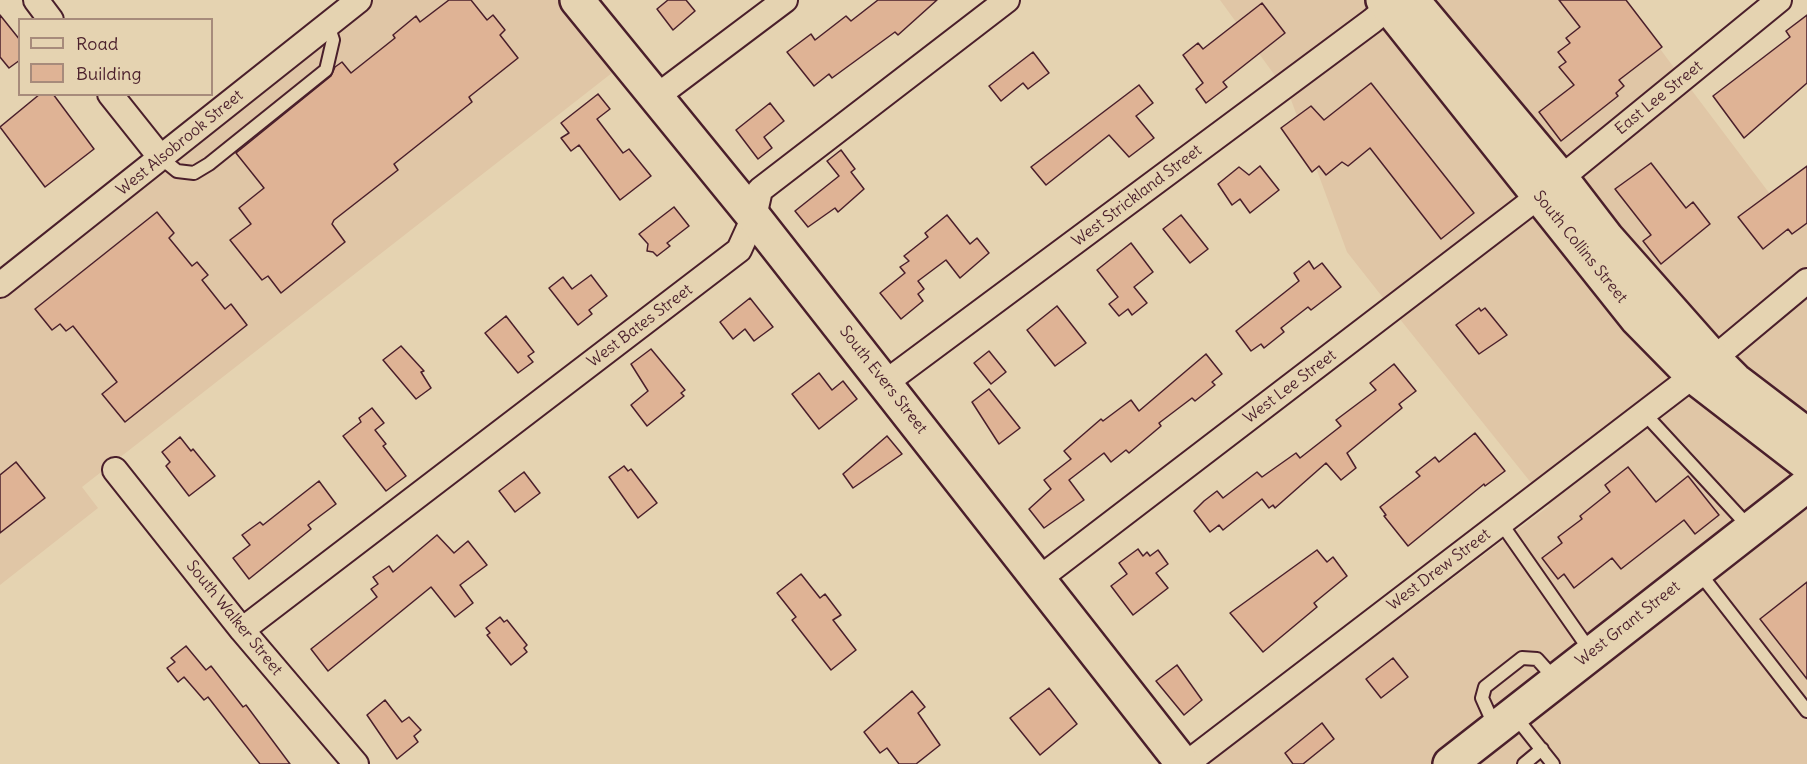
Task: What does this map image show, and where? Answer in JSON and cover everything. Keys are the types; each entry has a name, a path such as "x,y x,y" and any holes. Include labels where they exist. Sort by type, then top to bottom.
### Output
{"street":[{"path":"36,0 50,18"},
{"name":"West Alsobrook Street","path":"0,285 359,0"},
{"name":"South Evers Street","path":"577,0 754,217 1185,764"},
{"path":"656,97 785,0"},
{"name":"West Bates Street","path":"242,630 739,250 754,217 760,190 1006,0"},
{"name":"East Lee Street","path":"1550,187 1779,0"},
{"name":"South Collins Street","path":"1395,2 1550,187 1637,319 1703,368 1807,464"},
{"name":"West Strickland Street","path":"885,383 1395,2"},
{"path":"112,96 160,158"},
{"name":"West Lee Street","path":"1040,578 1550,187"},
{"name":"West Drew Street","path":"1185,764 1703,368 1807,281"},
{"name":"South Collins Street","path":"1703,368 1735,380 1807,435"},
{"name":"South Walker Street","path":"115,470 242,630 356,764"},
{"name":"West Grant Street","path":"1450,764 1807,485"}],"lane":[{"path":"160,158 177,171 194,173 209,164 326,70 333,40 328,24"},
{"path":"1644,413 1750,529"},
{"path":"1501,523 1592,653"},
{"path":"1698,570 1805,703"},
{"path":"1505,721 1542,749 1552,764"},
{"path":"1524,764 1542,749"}],"shaded area":[{"path":"358,0 577,0 626,62 82,487 98,508 0,585 0,283"},
{"path":"1220,0 1369,0 1373,5 1276,77"},
{"path":"1426,0 1624,0 1675,69 1562,161"},
{"path":"1388,24 1523,193 1384,299 1347,252 1290,97"},
{"path":"1690,88 1785,214 1807,197 1807,266 1714,343 1577,180"},
{"path":"1538,212 1676,374 1532,484 1399,318"},
{"path":"1807,297 1807,421 1731,360"},
{"path":"1694,391 1802,474 1430,764 1206,764 1549,506 1547,503"},
{"path":"1807,500 1807,764 1469,764"}],"building":[{"path":"449,0 471,0 487,20 493,15 505,30 500,35 518,58 469,97 472,102 394,164 398,170 334,220 332,224 345,242 281,293 268,276 262,280 230,240 251,224 239,208 264,188 236,153 331,76 335,67 342,62 351,73 395,38 393,35 416,16 420,22"},
{"path":"668,0 686,0 695,11 673,30 657,9"},
{"path":"878,0 937,0 898,35 895,32 832,78 829,74 814,86 787,52 811,34 815,40 846,16 851,21"},
{"path":"1559,0 1626,0 1662,47 1619,80 1624,86 1616,93 1618,96 1561,141 1539,112 1574,85 1559,67 1566,62 1558,52 1570,43 1566,38 1580,27"},
{"path":"1262,3 1285,33 1223,82 1227,87 1206,103 1196,89 1203,83 1183,55 1198,43 1203,49"},
{"path":"0,15 18,38 18,61 9,68 0,57"},
{"path":"1807,15 1807,83 1744,138 1713,96 1790,37 1786,31"},
{"path":"1033,52 1049,73 1028,89 1023,83 1001,101 989,86"},
{"path":"1371,83 1474,213 1441,239 1370,148 1348,166 1342,162 1326,175 1319,166 1312,172 1281,128 1311,106 1324,120"},
{"path":"1139,85 1153,103 1136,116 1154,138 1129,157 1109,135 1046,185 1031,167"},
{"path":"598,94 610,109 597,119 623,153 629,149 651,176 620,200 579,145 571,151 561,138 569,133 561,123"},
{"path":"38,96 54,96 94,149 45,187 0,127"},
{"path":"770,103 784,121 764,137 772,148 758,159 736,130"},
{"path":"841,150 855,169 851,172 864,189 838,212 835,208 808,227 795,211 839,176 827,161"},
{"path":"1651,163 1686,208 1693,202 1710,224 1661,264 1643,241 1651,235 1615,189"},
{"path":"1260,166 1279,190 1250,213 1240,199 1232,205 1218,184 1239,167 1249,175"},
{"path":"1807,166 1807,223 1792,234 1788,229 1763,249 1738,217"},
{"path":"674,207 689,226 667,243 670,246 657,256 647,251 648,244 639,234"},
{"path":"157,212 174,233 169,238 192,266 197,262 208,275 202,280 225,309 231,304 247,325 125,422 102,394 117,382 73,326 66,331 60,324 52,330 35,309"},
{"path":"947,215 970,244 977,238 989,253 960,278 946,260 918,281 924,289 918,294 923,301 901,319 880,293 905,273 900,267 909,261 904,256 928,237 925,233"},
{"path":"1181,215 1208,249 1190,263 1163,229"},
{"path":"1131,243 1153,272 1134,287 1147,303 1132,315 1128,309 1119,316 1109,304 1118,297 1097,270"},
{"path":"1309,261 1314,269 1322,263 1341,287 1311,310 1308,307 1281,328 1284,332 1264,348 1261,344 1251,351 1236,331 1299,281 1294,273"},
{"path":"591,275 607,296 589,310 592,314 578,325 549,288 563,277 572,289"},
{"path":"750,298 773,327 754,341 745,329 733,339 720,322"},
{"path":"1057,306 1086,343 1055,366 1027,330"},
{"path":"1479,308 1481,311 1485,308 1507,335 1479,354 1456,325"},
{"path":"506,316 534,352 528,356 533,362 518,373 485,333"},
{"path":"401,346 424,371 421,372 431,388 416,399 383,360"},
{"path":"651,349 685,390 681,393 684,396 647,426 631,405 648,391 631,364"},
{"path":"989,351 1006,372 991,384 974,363"},
{"path":"1206,354 1222,374 1212,382 1215,385 1195,401 1192,398 1159,423 1161,426 1129,453 1126,450 1111,462 1104,453 1069,480 1084,500 1044,528 1029,509 1051,489 1044,480 1071,459 1064,451 1101,419 1103,421 1131,400 1139,411"},
{"path":"1394,364 1416,391 1399,404 1402,408 1347,453 1356,468 1341,480 1326,463 1275,508 1273,505 1269,508 1262,499 1223,530 1219,525 1210,532 1194,511 1204,501 1217,491 1223,498 1257,472 1262,477 1296,453 1300,458 1341,426 1336,420 1376,390 1370,383"},
{"path":"819,373 832,390 843,381 857,399 819,429 792,394"},
{"path":"989,389 1020,428 999,444 972,402"},
{"path":"372,408 384,423 375,430 386,444 383,446 406,476 386,491 343,436 361,422 359,418"},
{"path":"1475,433 1505,471 1485,486 1484,484 1408,546 1384,516 1386,515 1380,507 1420,476 1416,472 1435,457 1439,462"},
{"path":"887,436 902,454 853,488 843,474"},
{"path":"180,437 215,476 189,496 166,466 170,462 162,452"},
{"path":"16,462 45,498 0,533 0,475"},
{"path":"624,466 628,471 631,469 657,503 638,518 609,477"},
{"path":"1628,467 1656,502 1688,476 1719,515 1695,534 1684,520 1621,569 1612,558 1574,588 1564,574 1558,579 1542,558 1562,543 1558,537 1582,519 1580,516 1610,492 1605,485"},
{"path":"524,472 540,493 515,512 499,491"},
{"path":"319,481 336,504 308,525 311,529 249,579 233,558 250,545 242,535 260,522 263,525"},
{"path":"437,535 454,553 468,541 487,565 460,585 473,603 455,617 431,587 328,671 311,649 377,597 371,589 378,584 373,577 389,566 393,572"},
{"path":"1138,549 1143,556 1147,552 1150,556 1158,550 1168,564 1156,573 1168,588 1133,615 1111,586 1127,574 1119,563"},
{"path":"1317,550 1327,562 1333,557 1347,576 1314,603 1317,607 1263,652 1230,613"},
{"path":"801,574 820,598 825,594 841,615 833,620 856,650 831,670 792,620 796,617 777,593"},
{"path":"1807,582 1807,679 1760,619"},
{"path":"500,617 504,622 507,620 527,645 524,648 527,652 511,665 487,635 490,633 486,628"},
{"path":"186,646 206,670 211,666 243,707 246,705 290,764 260,764 208,697 204,700 184,677 178,682 167,668 175,662 171,658"},
{"path":"1393,658 1408,677 1381,698 1366,679"},
{"path":"1177,665 1202,700 1184,715 1156,681"},
{"path":"1049,688 1077,724 1040,755 1010,718"},
{"path":"912,691 925,707 918,713 940,745 916,764 899,764 887,748 880,753 864,732"},
{"path":"385,700 402,722 409,717 421,730 414,736 418,742 397,759 367,715"},
{"path":"1322,723 1334,739 1303,764 1293,764 1285,753"}]}
